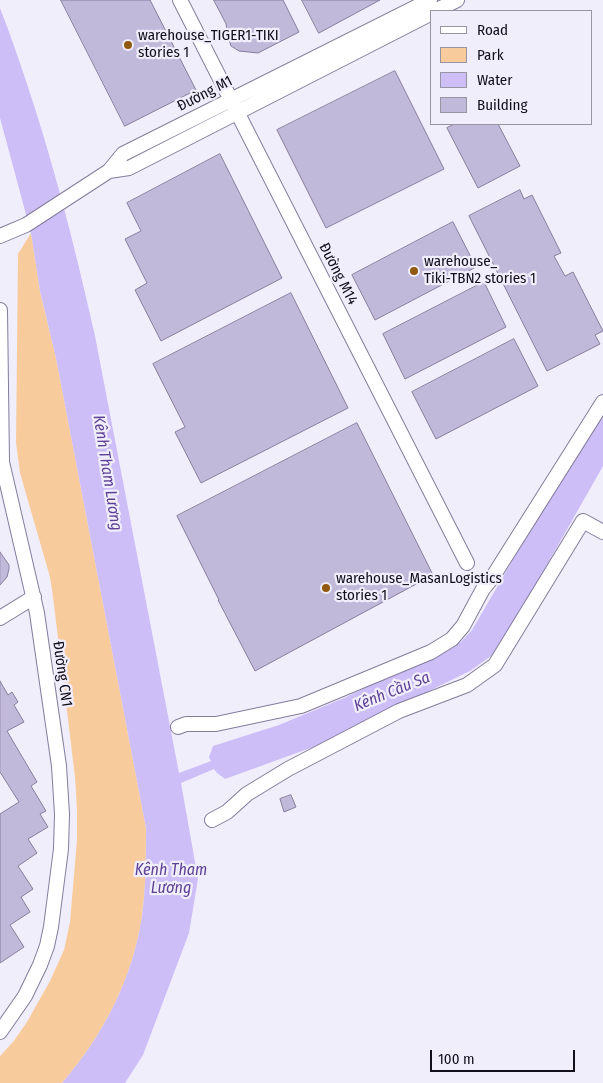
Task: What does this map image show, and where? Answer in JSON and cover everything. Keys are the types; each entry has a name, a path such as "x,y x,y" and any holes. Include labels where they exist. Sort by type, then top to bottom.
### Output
{"street":[{"name":"Đường M14","path":"180,0 468,563"},
{"name":"Đường M1","path":"0,236 26,225 63,202 109,171 123,154 430,0"},
{"name":"Đường M1","path":"437,10 456,0"},
{"name":"Đường M1","path":"109,171 129,168 430,14"},
{"name":"Đường CN1","path":"0,310 2,462 34,597 59,766 62,814 61,849 51,927 44,955 19,1006 0,1032"},
{"path":"178,727 186,724 216,724 301,706 431,652 452,639 463,626 483,590 603,402"},
{"path":"212,820 227,812 247,794 280,774 399,711 467,685 495,665 583,521 603,532"},
{"path":"0,618 34,597"}],"green space":[{"path":"31,233 40,291 56,358 146,828 146,872 142,916 131,962 124,984 114,1005 91,1046 62,1083 0,1083 0,1056 27,1022 50,981 64,950 70,922 77,840 75,777 50,577 20,473 16,443 18,254"}],"water":[{"name":"Kênh Tham Lương","path":"0,8 29,89 54,170 95,336 179,773 211,761 209,757 213,746 279,725 344,698 461,642 472,630 553,491 603,412 603,466 498,651 470,671 316,746 225,779 214,769 181,783 198,879 189,933 143,1055 125,1083 62,1083 91,1046 124,984 138,939 142,916 146,872 146,828 56,358 40,291 31,233 0,118"}],"building":[{"name":"warehouse_TIGER1-TIKI stories 1","path":"61,0 150,0 196,90 125,126"},
{"path":"214,0 283,0 299,32 258,53 239,51 231,46 226,24"},
{"path":"302,0 380,0 319,33"},
{"path":"395,71 444,169 326,228 277,130"},
{"path":"453,125 499,125 520,166 478,188 447,128"},
{"path":"220,154 282,278 161,341 135,290 147,283 125,239 141,231 127,203"},
{"path":"520,190 524,199 532,195 561,253 554,256 565,276 573,272 603,331 595,335 600,344 547,371 469,216"},
{"name":"warehouse_ Tiki-TBN2 stories 1","path":"453,222 476,267 375,320 352,275"},
{"path":"484,282 506,327 405,379 383,334"},
{"path":"291,293 348,408 201,483 175,432 185,427 153,364"},
{"path":"514,339 538,386 436,439 412,392"},
{"path":"357,423 433,575 255,671 177,516"},
{"path":"0,552 9,565 9,569 7,577 0,585"},
{"path":"0,681 8,695 12,692 18,702 14,705 24,722 7,731 37,782 31,786 46,811 40,814 48,827 28,839 37,853 18,866 33,889 21,897 30,912 10,925 24,947 0,963 0,814 19,802 0,772"},
{"path":"291,795 296,807 284,812 280,799"}],"place":[{"name":"warehouse_TIGER1-TIKI stories 1","path":"128,45"},
{"name":"warehouse_ Tiki-TBN2 stories 1","path":"414,271"},
{"name":"warehouse_MasanLogistics stories 1","path":"326,588"}],"water label":[{"name":"Kênh Cầu Sa","path":"392,692"}]}
